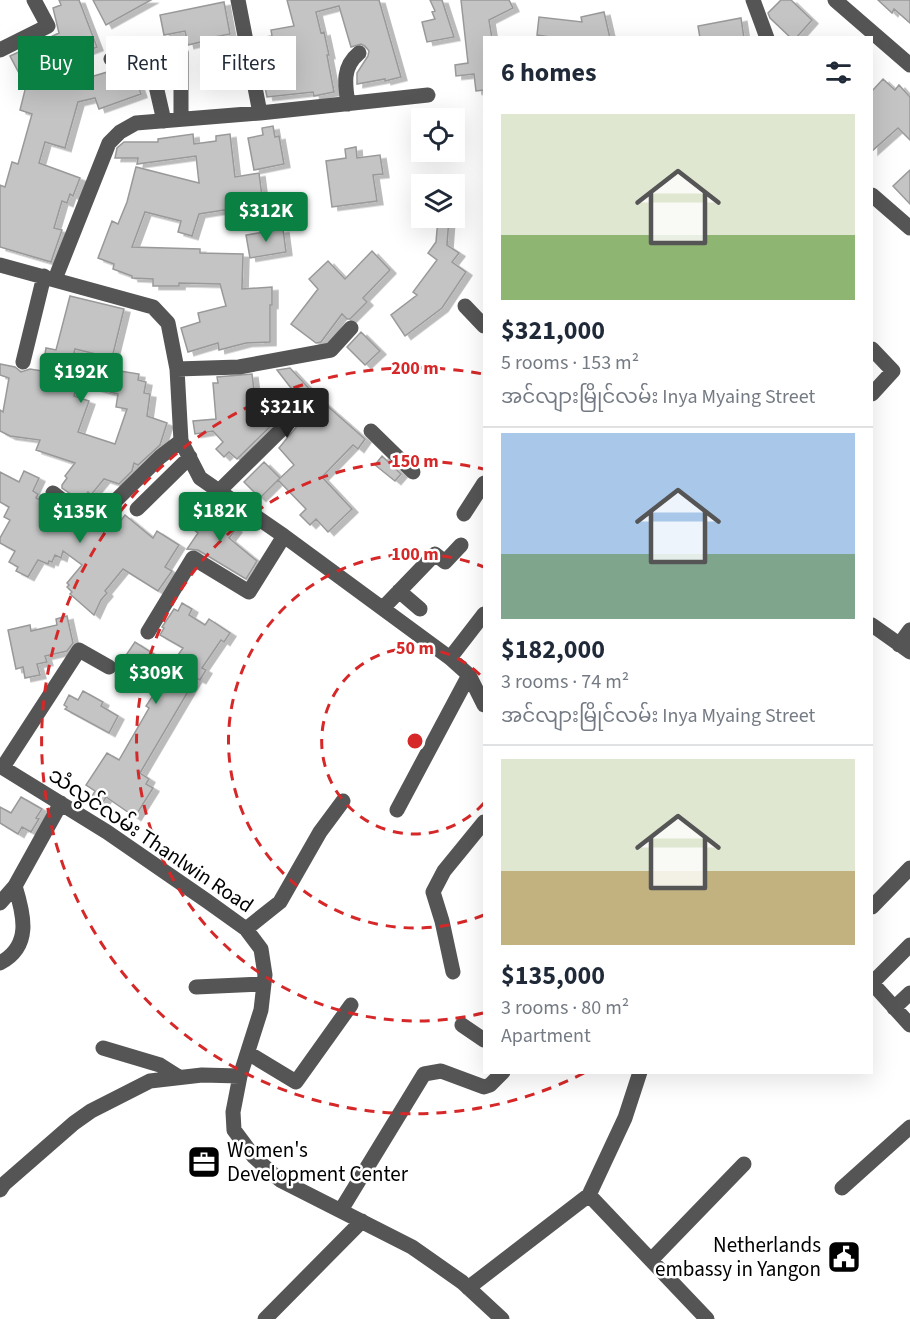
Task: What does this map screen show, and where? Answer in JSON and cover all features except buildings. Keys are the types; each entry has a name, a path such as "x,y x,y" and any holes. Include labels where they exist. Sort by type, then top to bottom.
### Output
{"street":[{"path":"0,50 48,26 34,0"},
{"path":"238,0 260,113"},
{"path":"753,0 766,36"},
{"path":"835,0 910,65"},
{"path":"348,104 347,67 359,53"},
{"path":"157,90 164,121"},
{"path":"181,90 181,119"},
{"path":"23,362 50,278 109,143 120,132 136,123 428,96"},
{"path":"873,196 910,228"},
{"path":"0,265 153,307 168,323 177,369 182,441 200,478 284,536 450,658 469,675 483,703"},
{"path":"465,306 483,325"},
{"path":"177,369 239,367 331,350 351,328"},
{"path":"873,350 893,371 873,393"},
{"path":"219,491 288,422"},
{"path":"371,431 413,472"},
{"path":"53,493 77,510 92,516 104,513 160,457 182,441"},
{"path":"137,509 190,457"},
{"path":"464,514 483,485"},
{"path":"148,632 193,558 249,592 284,536"},
{"path":"382,608 435,554 445,562 461,545"},
{"path":"399,591 420,609"},
{"path":"450,658 483,615"},
{"path":"873,627 904,648 910,630"},
{"path":"2,766 79,650 109,667"},
{"path":"398,810 469,675"},
{"name":"သံလွင်လမ်း Thanlwin Road","path":"2,766 107,832 246,929 261,948 265,975 261,1010 240,1076 233,1112 234,1130 254,1157 280,1180 412,1247 468,1288 502,1319"},
{"path":"246,929 280,902 320,832 343,801"},
{"path":"0,903 15,886 61,803"},
{"path":"453,972 433,892 444,871 483,823"},
{"path":"873,906 910,868"},
{"path":"0,963 11,957 20,944 24,925 15,886"},
{"path":"873,982 910,945"},
{"path":"196,987 264,984"},
{"path":"873,984 910,1025"},
{"path":"894,1008 910,993"},
{"path":"248,1053 296,1082 351,1005"},
{"path":"462,1025 483,1039"},
{"path":"103,1048 160,1065 179,1077"},
{"path":"341,1210 423,1074 441,1071 484,1087 490,1085 501,1074"},
{"path":"468,1288 589,1195 625,1118 639,1074"},
{"path":"0,1190 74,1123 91,1111 150,1081 202,1075 240,1076"},
{"path":"842,1188 910,1126"},
{"path":"652,1259 744,1164"},
{"path":"589,1195 707,1319"},
{"path":"265,1319 363,1221"}],"place":[{"name":"Women's Development Center","path":"204,1162"},
{"name":"Netherlands embassy in Yangon","path":"844,1257"}]}
